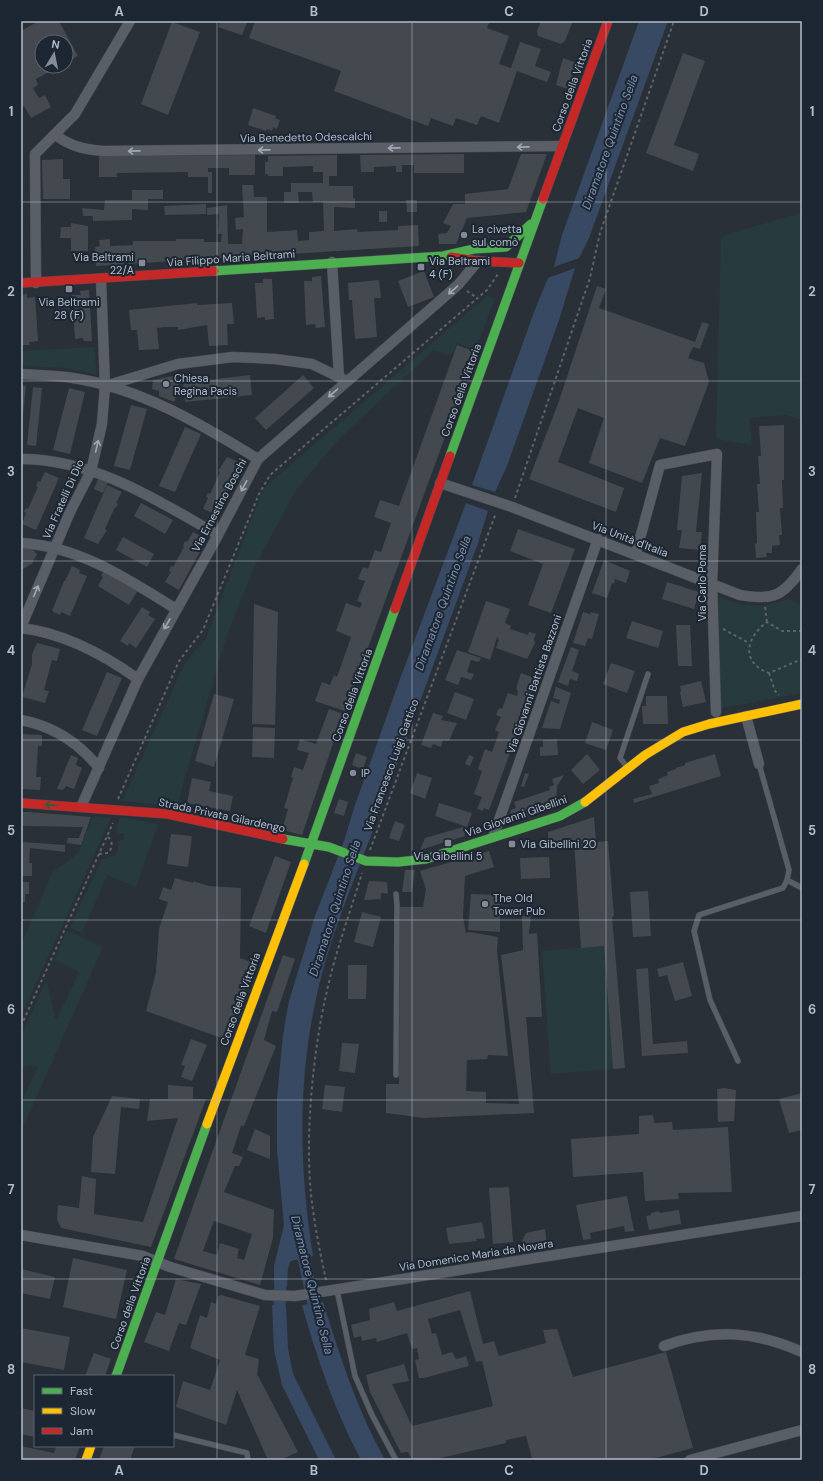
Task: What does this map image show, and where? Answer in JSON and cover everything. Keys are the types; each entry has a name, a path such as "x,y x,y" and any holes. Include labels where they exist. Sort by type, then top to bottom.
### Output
{"street":[{"path":"36,283 35,154 75,114 130,21"},
{"name":"Corso della Vittoria","path":"116,1375 608,21"},
{"name":"Via Benedetto Odescalchi","path":"55,134 60,139 77,146 104,151 562,146"},
{"path":"521,259 506,246 522,234 537,218"},
{"name":"Via Filippo Maria Beltrami","path":"21,283 443,256 474,249 506,246"},
{"name":"Via Filippo Maria Beltrami","path":"443,256 478,261 521,259"},
{"name":"Via Ernestino Boschi","path":"81,807 138,679 218,536 258,459 343,379 458,285 478,261"},
{"path":"332,262 343,379"},
{"name":"Via Fratelli Di Dio","path":"21,628 70,512 91,471 102,424 105,386 102,279"},
{"path":"105,386 178,364 233,357 275,359 312,364 343,379"},
{"path":"21,374 73,378 105,386 149,400 205,426 258,459"},
{"name":"Via Carlo Poma","path":"636,554 660,465 717,454 712,584 716,712"},
{"path":"21,458 55,462 91,471 123,483 150,496 218,536"},
{"name":"Via Unità d'Italia","path":"440,483 512,507 740,595 758,598 776,595 790,586 802,570"},
{"name":"Via Giovanni Battista Bazzoni","path":"493,837 598,540"},
{"path":"21,543 32,544 74,554 116,572 176,609"},
{"path":"21,628 39,630 77,643 110,659 138,679"},
{"name":"Via Giovanni Gibellini","path":"310,845 329,847 364,860 398,862 426,859 560,816 571,811 595,796 649,752 676,736 711,723 802,704"},
{"path":"746,716 759,764"},
{"path":"21,720 56,732 78,745 87,753 98,768"},
{"name":"Strada Privata Gilardengo","path":"21,803 168,814 310,845"},
{"name":"Via Domenico Maria da Novara","path":"21,1234 143,1256 157,1262 265,1295 295,1296 802,1216"},
{"path":"664,1346 683,1339 716,1334 747,1335 780,1342 802,1352"},
{"path":"690,1460 802,1430"},
{"path":"86,1460 91,1447"}],"lane":[{"path":"629,769 620,758 648,674"},
{"path":"738,1062 710,1000 694,930 695,922 699,915 783,888 788,880 788,870 759,764"},
{"path":"788,880 802,888"},
{"path":"396,894 396,1075"},
{"path":"337,1290 355,1376 372,1415 396,1460"},
{"path":"174,1435 247,1453 248,1460"}],"path":[{"path":"512,507 590,278 600,233 674,21"},
{"path":"118,802 179,661 203,630 259,494 270,475 487,290 499,269"},
{"path":"463,288 477,298"},
{"name":"Via Francesco Luigi Gattico","path":"326,1279 311,1193 310,1136 317,1041 333,967 364,860 498,503"},
{"path":"765,604 767,622"},
{"path":"767,622 782,631 802,631"},
{"path":"767,622 756,630 750,643 750,654 755,664 761,670 770,673 776,672 784,666 802,659"},
{"path":"714,628 724,629 750,643"},
{"path":"770,673 775,691 782,699"},
{"path":"21,1026 113,822"},
{"path":"99,854 105,854 110,850 111,841 107,836"}],"green space":[{"path":"802,213 802,421 787,415 750,418 752,445 716,439 721,236"},
{"path":"487,296 495,298 476,350 457,343 451,356 434,350 339,439 296,490 254,568 226,638 178,802 173,801 161,805 122,801 184,665 206,638 261,494 267,485"},
{"path":"94,347 97,375 66,368 21,366 21,351"},
{"path":"718,596 745,605 769,604 788,599 802,605 802,693 719,709"},
{"path":"93,816 111,818 21,1017 21,945 52,873 78,853"},
{"path":"121,817 158,824 136,887 107,875 82,933 70,928 101,860 114,856 118,850 117,841 124,840 124,833 117,833 116,827"},
{"path":"67,931 103,947 21,1132 21,1103 37,1068 35,1065 21,1068 21,1036 45,983 47,983 55,1018 57,1019 79,972 54,960"},
{"path":"604,946 613,1069 551,1074 542,951"}],"water":[{"path":"639,21 668,21 589,238 579,258 554,267 562,235"},
{"path":"575,268 559,320 507,466 495,492 472,485 534,312 548,278"},
{"path":"466,503 488,511 478,543 335,932 322,974 314,1009 304,1079 302,1115 305,1185 313,1256 291,1261 288,1268 287,1287 274,1285 274,1266 284,1225 277,1150 277,1097 283,1035 289,1001 315,916 344,841 354,808 400,679"},
{"path":"323,1302 343,1363 358,1402 385,1460 361,1460 335,1404 320,1365 302,1305"},
{"path":"272,1305 286,1306 288,1348 293,1374 336,1460 319,1460 282,1385 274,1350"}],"building":[{"path":"39,21 59,21 66,34 34,34 34,74 45,74 36,79 38,85 33,88 39,98 45,95 51,107 31,118 24,106 22,107 21,105 21,31"},
{"path":"220,21 248,21 242,35 218,27"},
{"path":"255,21 490,21 487,28 509,36 499,64 511,68 520,42 541,49 535,66 551,72 547,82 517,71 499,123 481,116 477,125 456,118 453,126 431,118 428,126 334,91 341,71 249,38"},
{"path":"541,21 573,21 565,41 561,44 538,36 537,31"},
{"path":"172,22 200,32 168,115 141,104"},
{"path":"74,49 78,56 74,58"},
{"path":"683,53 705,61 674,145 699,154 693,171 646,153"},
{"path":"563,58 577,63 568,89 556,85"},
{"path":"253,108 276,116 275,118 280,120 277,129 273,127 272,131 267,129 266,131 248,125"},
{"path":"464,154 464,173 414,173 414,165 402,165 402,172 396,172 396,166 374,167 374,172 361,172 360,155"},
{"path":"521,154 547,154 526,212 467,218 456,244 439,244 438,234 447,233 451,226 443,223 453,204 465,204 465,194 508,189"},
{"path":"255,155 255,175 229,175 229,168 208,168 208,172 212,172 212,193 208,193 208,177 188,177 188,172 117,173 117,177 99,177 99,156"},
{"path":"337,155 337,176 329,176 329,186 353,186 355,208 334,207 334,231 357,229 358,232 398,230 398,226 418,225 419,246 96,266 95,247 100,246 99,240 110,239 110,246 133,245 133,241 176,241 176,239 204,239 204,242 221,242 222,234 218,234 219,214 207,215 207,208 227,205 228,244 242,244 243,229 236,230 235,218 244,217 242,185 253,185 254,197 267,197 267,232 297,230 298,241 309,240 309,232 324,231 323,202 313,202 312,192 298,192 299,203 284,203 284,192 291,192 291,183 323,183 323,172 313,172 313,166 283,167 283,176 268,176 268,174 265,174 265,162 268,162 268,156"},
{"path":"63,159 63,179 70,179 70,199 43,199 42,160"},
{"path":"132,190 163,190 163,199 148,199 148,210 132,209 132,220 93,221 93,216 83,216 82,208 104,210 105,200 132,200"},
{"path":"406,200 417,200 417,212 407,212"},
{"path":"206,204 206,214 165,215 164,206"},
{"path":"379,211 387,211 387,222 379,222"},
{"path":"71,223 88,226 88,251 71,251 71,238 60,238 61,227 71,227"},
{"path":"424,271 434,297 408,307 398,281"},
{"path":"321,276 325,327 316,328 315,324 306,325 304,281 312,281 312,277"},
{"path":"263,279 272,279 274,319 265,320 265,317 257,318 255,283 263,283"},
{"path":"379,280 381,298 374,298 377,337 355,339 352,300 349,300 348,283"},
{"path":"597,286 606,289 599,308 695,342 702,322 709,324 700,349 693,347 688,358 704,363 709,382 685,446 660,438 642,483 589,463 604,418 578,408 558,462 624,488 616,512 529,479 559,401"},
{"path":"89,290 92,341 84,341 83,338 75,339 72,295 81,295 80,291"},
{"path":"27,294 27,298 35,297 38,341 29,342 30,345 21,345 21,295"},
{"path":"197,303 197,305 232,303 234,324 227,324 228,345 209,346 207,325 178,330 178,327 165,327 157,328 159,349 139,350 137,330 131,330 129,310"},
{"path":"457,345 476,352 345,711 315,701 322,682 330,685 334,675 337,677 351,637 336,631 346,603 360,608 362,603 357,601 365,581 358,579 363,567 368,569 375,550 381,552 391,523 374,517 380,500 399,506"},
{"name":"Chiesa Regina Pacis","path":"178,375 179,393 177,394 174,402 159,396 159,391 152,389 153,380"},
{"path":"250,375 252,395 185,402 183,383"},
{"path":"303,375 314,388 266,430 255,418"},
{"path":"21,385 26,386 22,424 21,424"},
{"path":"33,387 42,388 36,446 27,445"},
{"path":"69,388 85,392 70,454 53,450"},
{"path":"131,405 147,409 130,470 114,466"},
{"path":"784,425 784,480 782,480 783,508 780,508 782,535 779,535 780,545 772,546 772,553 766,553 767,557 756,558 756,512 759,512 757,484 760,484 758,456 761,456 759,426"},
{"path":"185,427 201,434 175,492 159,486"},
{"path":"227,457 241,463 218,515 203,509 208,498 206,497 208,493 210,494 220,472 218,471"},
{"path":"45,472 59,478 36,530 22,524 26,513 24,512 26,508 28,509 38,487 36,486 38,481 40,482"},
{"path":"702,473 696,532 702,532 700,550 679,548 682,530 677,530 682,476"},
{"path":"100,475 109,479 103,493 94,489"},
{"path":"107,485 122,492 116,503 118,504 116,508 115,507 105,529 107,530 98,544 84,538"},
{"path":"141,503 173,520 165,534 134,516"},
{"path":"518,529 575,549 551,613 528,605 543,564 510,551"},
{"path":"193,532 207,539 179,590 165,582 171,572 169,571 171,566 173,567 184,547 185,541 187,542"},
{"path":"123,537 154,554 147,567 116,550"},
{"path":"21,546 29,546 37,554 32,564 21,570"},
{"path":"604,560 630,571 626,583 615,579 614,584 612,583 607,598 592,593"},
{"path":"72,566 80,570 79,573 87,576 70,616 61,612 60,615 52,611 64,581"},
{"path":"105,568 138,590 129,605 98,586 103,577 101,576"},
{"path":"667,582 699,592 694,609 662,599"},
{"path":"486,601 510,609 505,623 511,626 510,629 528,635 529,632 536,634 534,639 535,643 527,659 496,648 499,640 497,637 490,660 468,652"},
{"path":"254,604 278,612 275,725 252,724"},
{"path":"142,607 150,612 148,615 155,619 136,648 129,643 128,646 120,641"},
{"path":"583,612 599,614 592,639 588,638 585,646 573,643"},
{"path":"632,621 663,631 658,648 626,638"},
{"path":"676,625 690,625 692,666 678,666"},
{"path":"37,643 60,649 57,661 52,660 44,690 49,691 45,703 22,697 32,664 32,654"},
{"path":"571,647 579,650 572,671 579,674 577,681 570,679 568,686 558,682"},
{"path":"457,650 481,658 479,662 471,660 467,672 474,674 471,680 461,677 458,685 445,680"},
{"path":"611,663 635,671 627,693 603,684"},
{"path":"107,672 122,678 97,736 82,730"},
{"path":"521,673 537,679 489,810 484,808 483,811 477,809 482,797 474,794 482,771 478,769 485,749 492,752 499,732 495,730 501,717 496,715 499,708 502,709 508,693 517,696 518,691 516,689"},
{"path":"701,681 706,702 683,707 680,686"},
{"path":"556,687 571,693 560,729 542,728 551,701 559,704 560,700 553,698"},
{"path":"455,692 474,699 466,720 447,713"},
{"path":"214,694 234,699 214,767 195,761"},
{"path":"646,696 667,696 668,724 643,724 642,706 646,706"},
{"path":"329,709 343,714 302,835 282,830 288,809 284,808 293,778 291,777 294,767 303,770 309,753 297,750 300,739 316,744"},
{"path":"433,713 443,716 441,720 457,723 449,741 443,740 441,747 433,744 431,748 421,745"},
{"path":"592,722 613,730 606,750 585,743"},
{"path":"253,727 275,728 274,758 252,757"},
{"path":"21,734 42,735 42,746 38,746 36,777 41,777 40,790 21,789"},
{"path":"557,739 558,755 540,756 540,747 543,747 543,740"},
{"path":"356,753 367,757 363,769 352,765"},
{"path":"587,754 600,770 583,784 571,770"},
{"path":"715,754 721,776 634,803 633,799 652,794 649,786 659,783 658,779 668,775 667,772 685,765 685,763"},
{"path":"71,755 78,758 76,765 82,768 74,789 66,786 63,790 57,789"},
{"path":"469,755 474,757 470,766 465,764"},
{"path":"417,773 432,778 425,799 410,793"},
{"path":"525,773 529,774 524,787 521,786"},
{"path":"564,775 557,786 556,806 509,822 511,810 516,808 514,802 550,790 549,787 554,785 552,779"},
{"path":"192,778 211,782 209,791 233,796 230,811 187,803"},
{"path":"339,799 348,802 344,816 334,813"},
{"path":"439,803 472,813 467,827 435,816"},
{"path":"21,812 91,817 81,845 67,843 68,838 79,838 83,827 23,826 22,842 65,845 65,852 30,848 29,863 32,863 32,876 21,876"},
{"path":"594,817 596,842 608,841 614,916 612,917 625,1068 613,1069 604,946 581,948 574,841 548,842 548,832"},
{"path":"395,821 405,825 399,841 389,838"},
{"path":"463,827 465,836 420,850 425,838"},
{"path":"171,834 192,836 188,867 167,864"},
{"path":"489,851 494,867 465,876 463,917 466,933 470,932 498,937 497,950 508,1056 488,1055 487,1059 467,1060 466,1091 486,1092 486,1103 519,1104 501,955 523,950 522,916 531,916 529,934 537,933 542,1017 526,1017 534,1113 424,1118 386,1113 386,1084 399,1084 400,907 423,907 426,889 420,871"},
{"path":"275,856 291,862 266,933 249,926"},
{"path":"549,857 550,878 521,879 520,858"},
{"path":"405,870 415,870 412,892 402,892"},
{"path":"175,878 193,883 193,881 209,886 241,888 240,958 254,963 227,1040 146,1011 156,972 159,929 168,902 159,899 163,887 171,890"},
{"path":"369,881 387,882 388,894 381,893 381,899 364,900"},
{"path":"21,882 29,882 29,894 25,894 25,902 21,902"},
{"path":"648,891 651,936 633,937 630,892"},
{"path":"471,894 500,895 500,932 468,930"},
{"path":"362,912 381,917 373,947 354,942"},
{"path":"283,955 295,959 277,1012 272,1011 264,1040 276,1046 244,1126 241,1126 232,1153 243,1157 239,1166 235,1166 224,1192 274,1210 273,1238 260,1285 174,1259","holes":["214,1221 252,1234 244,1260 237,1258 239,1249 220,1243 217,1255 203,1251"]},
{"path":"683,962 692,996 675,1001 667,975 659,977 657,969"},
{"path":"348,965 367,965 366,999 348,999"},
{"path":"648,968 653,1044 687,1041 688,1053 642,1056 636,969"},
{"path":"191,1039 207,1045 192,1081 181,1077 185,1066 181,1065"},
{"path":"342,1043 359,1044 355,1073 339,1071"},
{"path":"168,1085 193,1087 193,1099 206,1099 151,1247 61,1228 57,1219 58,1205 79,1208 82,1176 96,1179 94,1214 143,1222 178,1118 147,1121 150,1099 168,1099"},
{"path":"325,1085 345,1087 342,1112 322,1109"},
{"path":"724,1088 736,1090 734,1121 718,1122 717,1089"},
{"path":"802,1093 802,1130 789,1133 779,1099"},
{"path":"112,1096 140,1099 139,1109 121,1107 115,1174 91,1172 93,1137"},
{"path":"653,1115 654,1123 672,1122 673,1130 728,1127 732,1192 678,1193 679,1199 645,1201 643,1172 573,1177 571,1139 639,1134 639,1116"},
{"path":"255,1129 270,1136 270,1159 247,1150"},
{"path":"509,1187 513,1242 493,1244 489,1188"},
{"path":"627,1196 634,1231 625,1232 624,1226 590,1233 591,1239 583,1240 576,1205"},
{"path":"679,1210 681,1224 649,1230 646,1216 659,1211 660,1213"},
{"path":"482,1222 485,1238 476,1239 477,1241 449,1244 446,1228"},
{"path":"545,1229 547,1246 523,1250 522,1241 526,1233"},
{"path":"512,1248 514,1253 500,1256 499,1250"},
{"path":"73,1258 127,1270 116,1319 63,1307"},
{"path":"21,1269 55,1277 50,1299 21,1293"},
{"path":"176,1279 201,1284 186,1325 179,1323 169,1351 144,1342 156,1312 165,1315"},
{"path":"470,1291 483,1344 494,1341 499,1356 546,1343 543,1330 557,1329 573,1377 666,1352 693,1448 648,1460 529,1460 532,1459 526,1436 506,1440 506,1443 436,1459 437,1460 412,1460 408,1452 401,1453 370,1392 366,1375 404,1364 409,1381 392,1384 412,1426 493,1406 482,1361 476,1362 460,1310 428,1319 432,1334 436,1333 442,1355 452,1352 456,1359 466,1356 469,1366 424,1378 419,1378 415,1360 419,1359 417,1348 412,1349 407,1333 377,1342 376,1338 362,1341 361,1336 354,1338 351,1325 370,1320 369,1309 394,1302 397,1311"},
{"path":"221,1295 260,1306 245,1355 259,1359 257,1374 298,1452 280,1460 268,1460 237,1390 226,1425 176,1407 183,1381 210,1390 220,1360 190,1348 200,1315 207,1318 211,1302 216,1304 218,1296"},
{"path":"21,1328 70,1337 64,1370 21,1362"},
{"path":"94,1353 111,1359 105,1375 85,1375"},
{"path":"21,1408 34,1411 34,1437 21,1434"},
{"path":"21,1446 54,1453 56,1447 80,1447 75,1460 21,1460"},
{"path":"104,1447 135,1447 130,1460 99,1460"}],"waterway":[{"name":"Diramatore Quintino Sella","path":"300,1242 317,1319"},
{"path":"279,1321 281,1270"}],"traffic: fast":[{"path":"450,456 543,199"},
{"path":"214,271 443,256 474,249 506,247 531,224"},
{"path":"304,864 395,609"},
{"path":"283,839 329,847 366,861 398,862 426,859 560,816 585,802"},
{"path":"116,1375 207,1124"}],"traffic: slow":[{"path":"585,802 645,755 683,732 709,724 802,704"},
{"path":"207,1124 304,864"},
{"path":"86,1460 91,1447"}],"traffic: jam":[{"path":"543,199 608,21"},
{"path":"451,257 478,261 519,263"},
{"path":"21,283 214,271"},
{"path":"395,609 450,456"},
{"path":"21,803 168,814 283,839"}],"place":[{"name":"La civetta sul comò","path":"464,235"},
{"name":"Via Beltrami 22/A","path":"142,263"},
{"name":"Via Beltrami 4 (F)","path":"421,267"},
{"name":"Via Beltrami 28 (F)","path":"69,289"},
{"name":"Chiesa Regina Pacis","path":"166,384"},
{"name":"IP","path":"353,773"},
{"name":"Via Gibellini 5","path":"448,843"},
{"name":"Via Gibellini 20","path":"512,844"},
{"name":"The Old Tower Pub","path":"485,904"}]}
